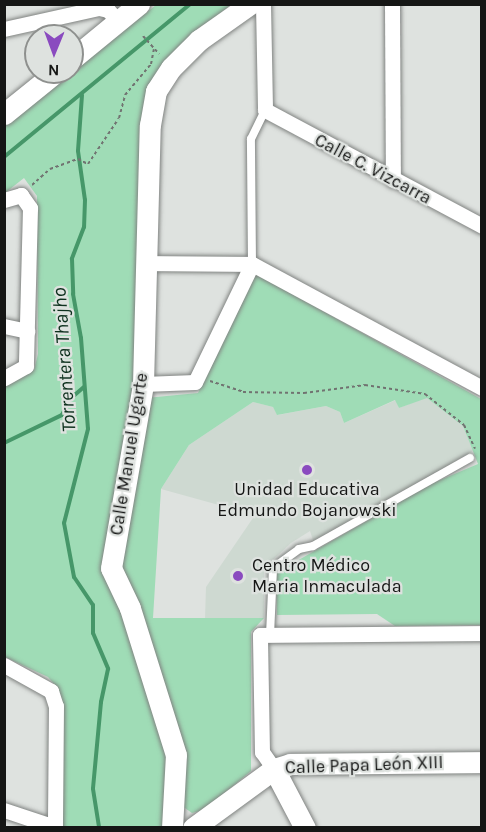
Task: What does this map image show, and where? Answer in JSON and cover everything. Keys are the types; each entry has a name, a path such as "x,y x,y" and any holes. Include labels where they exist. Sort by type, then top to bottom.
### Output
{"street":[{"path":"84,49 140,4"},
{"name":"Calle Manuel Ugarte","path":"172,828 176,755 130,608 111,568 143,384 144,263 150,125 156,91 199,40 250,4"},
{"path":"263,4 265,110"},
{"path":"392,4 393,180"},
{"path":"4,29 74,9 108,10 118,21"},
{"path":"4,114 41,84"},
{"name":"Calle C. Vizcarra","path":"265,110 482,226"},
{"path":"4,200 21,195 30,208 26,366 4,378"},
{"path":"144,263 252,264 482,388"},
{"path":"143,384 189,384 200,377 252,264"},
{"path":"4,326 27,331"},
{"path":"306,828 274,769 262,752 265,635 482,633"},
{"path":"4,665 51,691 56,706 55,827 4,810"},
{"name":"Calle Papa León XIII","path":"193,828 274,769 290,764 482,762"}],"lane":[{"path":"252,264 251,139 265,110"},
{"path":"265,635 273,568 298,549 313,546 470,458"}],"path":[{"path":"21,195 50,170 78,159 88,164 119,118 125,94 152,64 154,49 143,36"},
{"path":"200,377 243,392 304,393 365,385 425,394 464,425 478,457 470,458"}],"shaded area":[{"name":"Unidad Educativa Edmundo Bojanowski","path":"427,397 463,426 473,451 314,543 310,531 291,543 264,568 264,618 205,619 206,587 255,515 161,489 189,445 253,402 273,407 278,415 326,406 340,412 344,423 396,400 399,408"}],"green space":[{"path":"156,5 230,5 167,62 151,85 134,384 115,502 125,606 172,760 162,827 63,827 61,715 56,686 48,677 5,657 5,386 34,370 38,354 37,196 24,178 5,193 4,127 58,84 84,84 84,63"},
{"path":"256,274 481,399 481,625 395,626 377,614 277,615 276,573 433,483 478,464 463,426 427,398 399,408 395,400 344,423 340,412 326,406 277,415 273,407 253,402 189,445 161,489 153,618 264,618 251,632 251,771 204,810 192,813 182,806 118,558 146,398 198,393"}],"waterway":[{"path":"4,157 190,4"},
{"name":"Torrentera Thajho","path":"82,95 78,151 85,200 84,227 72,259 73,294 81,338 88,429 64,523 74,577 93,605 93,633 108,669 101,702 93,789 99,828"},
{"path":"4,443 62,415 70,399 84,387"}],"place":[{"name":"Unidad Educativa Edmundo Bojanowski","path":"307,470"},
{"name":"Centro Médico Maria Inmaculada","path":"238,576"}]}
